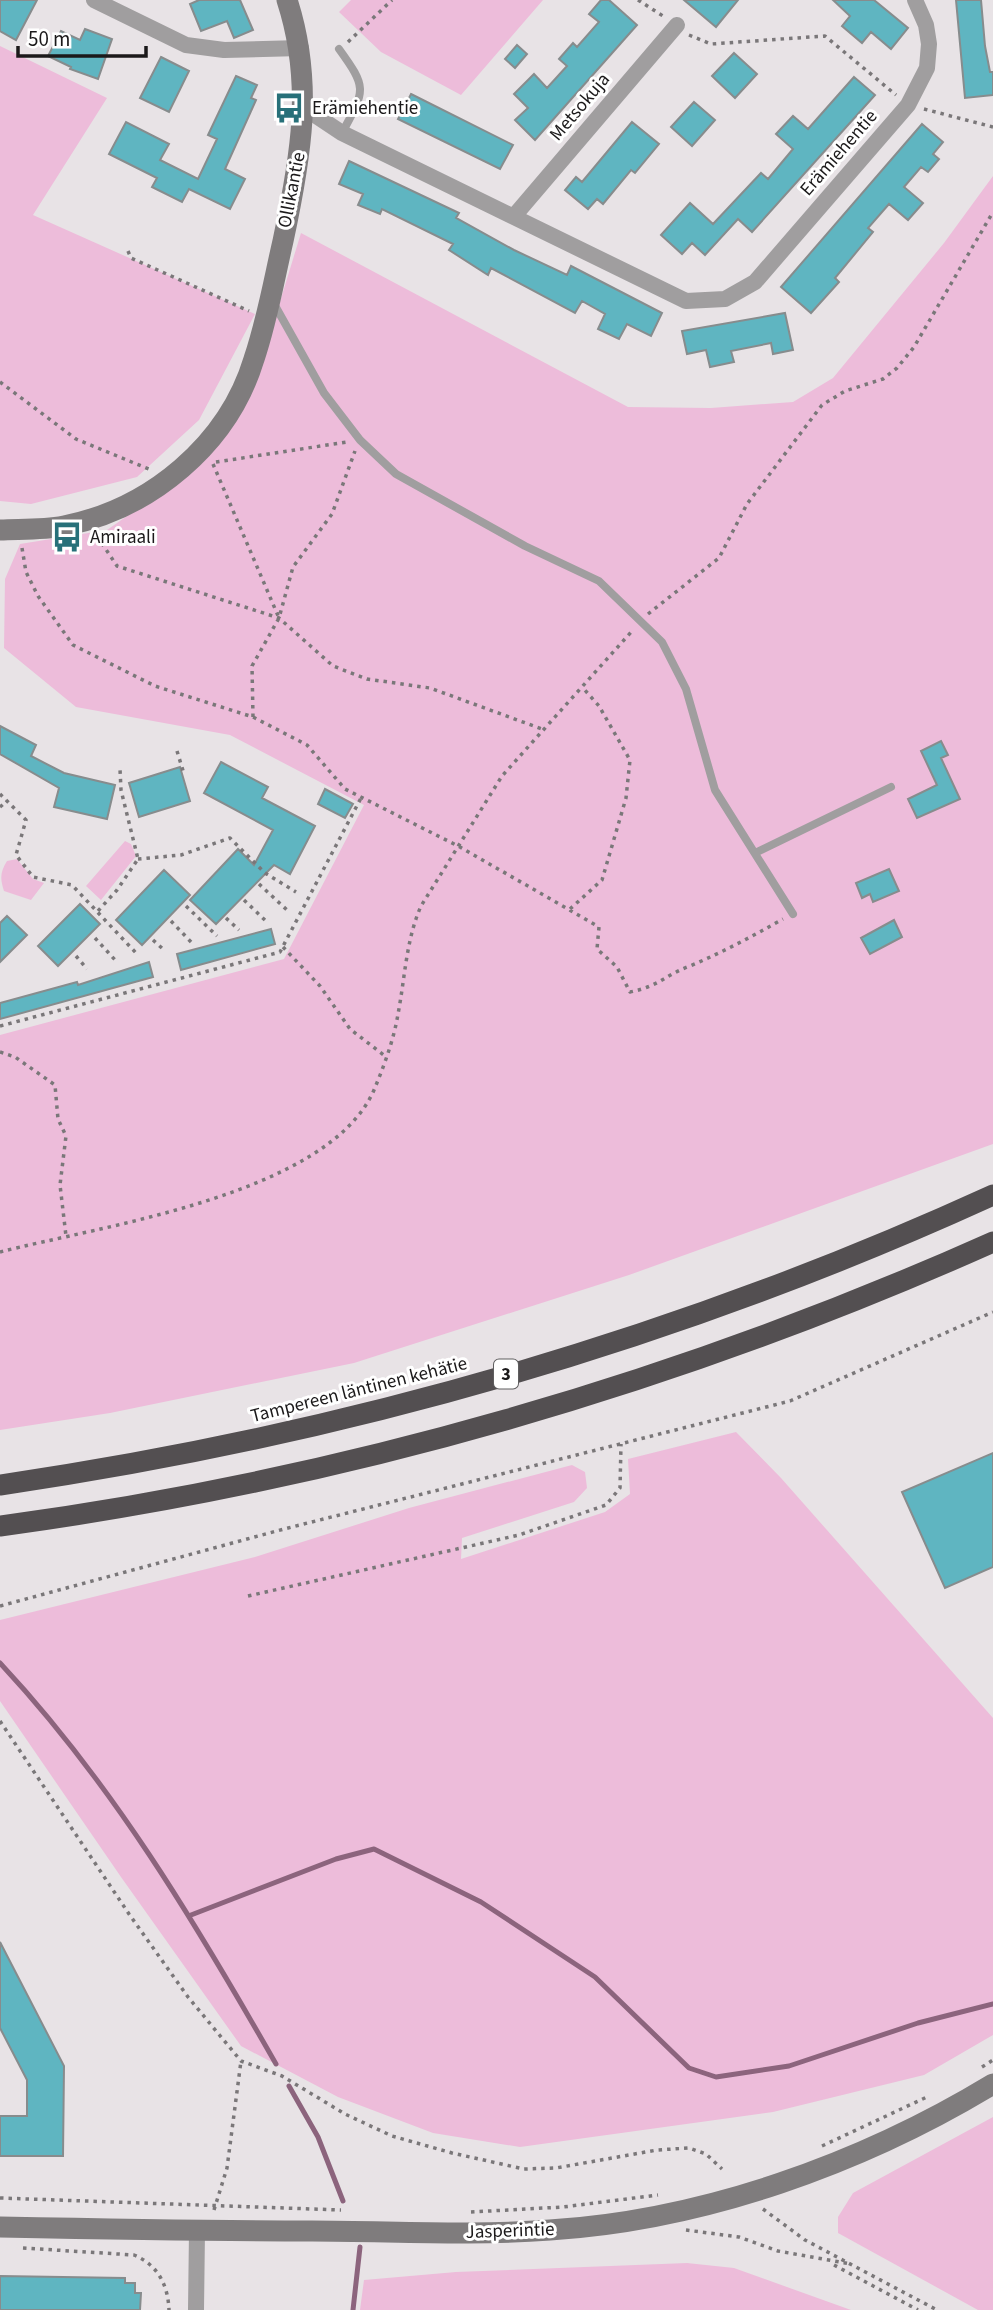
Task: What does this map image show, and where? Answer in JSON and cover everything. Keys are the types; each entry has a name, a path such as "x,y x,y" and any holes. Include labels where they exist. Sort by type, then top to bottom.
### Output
{"highway":[{"name":"Tampereen läntinen kehätie","path":"0,1485 157,1460 269,1437 469,1386 795,1280 993,1195"},
{"name":"3","path":"0,1526 158,1502 280,1478 494,1423 670,1367 803,1319 993,1242"}],"main road":[{"name":"Ollikantie","path":"9,530 64,526 132,504 185,466 223,424 254,362 298,175 303,107 301,48 288,0"},
{"name":"Jasperintie","path":"0,2227 476,2233 551,2230 637,2219 730,2198 818,2169 896,2136 993,2084"}],"street":[{"path":"94,0 186,45 224,50 301,48"},
{"name":"Erämiehentie","path":"303,107 342,133 515,215 686,301 725,299 755,282 908,105 927,68 929,44 926,25 915,0"},
{"name":"Metsokuja","path":"515,215 677,25"},
{"path":"196,2310 197,2231"}],"lane":[{"path":"339,49 359,76 362,92 342,133"},
{"path":"270,297 324,393 360,440 396,474 525,546 599,581 663,642 685,689 715,790 757,852 793,914"},
{"path":"757,852 891,787"}],"path":[{"path":"339,49 356,37 392,0"},
{"path":"638,0 696,40 710,44 825,36 908,105 993,127"},
{"path":"128,251 131,258 254,314"},
{"path":"0,382 76,439 161,474 185,466"},
{"path":"253,717 252,666 279,618 293,567 332,514 360,440 212,463 279,618"},
{"path":"86,518 117,566 279,618 333,666 367,679 430,688 542,729"},
{"path":"9,530 38,596 73,645 155,686 253,717 307,745 345,789 460,847 599,927 597,948 617,967 630,992 654,987 688,966 712,959 793,914"},
{"path":"570,909 602,880 626,798 630,760 599,706 583,688"},
{"path":"177,751 184,774"},
{"path":"98,911 117,890 138,859 121,790 120,769"},
{"path":"0,794 26,820 16,855 33,877 72,885 137,954"},
{"path":"0,1026 281,951 362,797"},
{"path":"0,807 7,801"},
{"path":"138,859 181,855 230,838 265,873 296,892"},
{"path":"259,884 287,911"},
{"path":"244,900 268,923"},
{"path":"186,905 217,936"},
{"path":"226,918 239,930"},
{"path":"171,921 192,943"},
{"path":"95,938 116,961"},
{"path":"153,940 164,950"},
{"path":"284,945 320,986 350,1029 386,1057"},
{"path":"76,956 87,969"},
{"path":"0,1052 15,1056 55,1085 58,1119 66,1136 60,1185 66,1237"},
{"path":"0,1252 230,1194 261,1181 320,1148 347,1127 363,1108"},
{"path":"0,1606 284,1529 790,1401 993,1312"},
{"path":"248,1596 519,1535 606,1505 620,1488 621,1444"},
{"path":"0,1721 129,1914 188,1997 241,2061 282,2076 345,2114 392,2136 452,2153 524,2169 556,2168 657,2150 689,2148 706,2154 722,2169"},
{"path":"971,2073 993,2060"},
{"path":"197,2231 215,2208 227,2168 241,2061"},
{"path":"817,2148 939,2092"},
{"path":"462,2213 563,2207 664,2194"},
{"path":"0,2198 352,2211"},
{"path":"763,2208 783,2227 937,2310"},
{"path":"681,2229 739,2237 778,2251 850,2264"},
{"path":"13,2248 134,2255 150,2263 160,2274 169,2310"},
{"path":"829,2262 918,2310"}],"shaded area":[{"path":"351,0 543,0 461,95 381,52 339,12"},
{"path":"0,46 107,98 33,215 255,314 199,420 137,477 31,504 0,501"},
{"path":"993,176 993,1144 629,1275 354,1363 110,1413 0,1430 0,1035 284,959 364,805 230,735 76,707 4,648 5,579 20,544 107,530 193,470 260,367 301,233 628,407 711,408 793,402 833,378 944,243"},
{"path":"125,841 131,844 136,856 101,900 86,886"},
{"path":"17,859 33,879 44,883 31,900 4,891 1,879 3,869 7,861"},
{"path":"736,1432 781,1478 993,1718 993,2035 924,2075 773,2112 520,2147 433,2133 338,2097 241,2046 0,1701 0,1620 255,1557 409,1508 572,1465 585,1472 587,1488 574,1502 462,1538 461,1559 605,1512 630,1494 628,1459"},
{"path":"993,2117 993,2310 978,2310 838,2233 838,2217 853,2193"},
{"path":"687,2263 734,2268 851,2310 360,2310 364,2280 456,2272"}],"building":[{"path":"0,0 37,0 16,40 0,31"},
{"path":"199,0 240,0 253,30 234,38 227,21 201,31 190,4"},
{"path":"601,0 609,0 637,25 535,140 515,120 528,108 514,94 534,74 547,88 567,66 559,59 573,43 577,47 599,22 589,14"},
{"path":"684,0 738,0 716,27"},
{"path":"833,0 874,0 908,28 891,49 871,32 862,43 842,26 850,16"},
{"path":"956,0 981,0 985,46 990,72 993,72 993,95 965,98"},
{"path":"85,29 112,39 98,79 70,69 71,67 48,56 61,31 80,40"},
{"path":"517,45 527,54 515,68 505,59"},
{"path":"734,53 757,74 735,98 712,76"},
{"path":"161,57 189,71 169,112 140,98"},
{"path":"236,76 257,85 251,98 256,100 225,169 245,179 230,209 189,189 182,202 152,187 157,178 109,154 126,122 169,144 160,160 198,179 217,139 208,135"},
{"path":"854,77 875,95 752,232 738,219 705,255 692,243 682,254 661,235 690,203 713,224 761,173 768,179 793,149 776,134 793,116 808,129"},
{"path":"411,94 513,145 500,169 398,119"},
{"path":"694,102 715,120 692,146 671,127"},
{"path":"632,122 659,144 635,173 631,170 603,204 597,199 588,209 565,190 576,177 582,182"},
{"path":"922,124 943,142 933,154 939,159 928,172 921,167 904,187 923,203 908,220 889,204 868,228 873,232 835,278 839,282 811,313 781,287"},
{"path":"349,161 459,213 456,218 514,250 567,275 571,266 662,313 651,336 627,324 619,339 598,329 605,314 582,301 575,313 491,268 488,275 449,250 453,244 382,209 380,214 358,205 363,194 339,184"},
{"path":"785,313 793,350 773,354 771,343 731,351 734,362 710,367 706,350 687,354 682,331"},
{"path":"0,726 36,745 31,756 64,773 115,785 107,819 54,807 59,788 0,754"},
{"path":"941,741 948,755 941,758 960,799 917,818 908,799 937,785 921,751"},
{"path":"221,762 268,787 262,798 315,826 290,874 274,865 216,924 190,900 238,849 254,865 273,830 204,793"},
{"path":"180,767 190,801 139,817 129,783"},
{"path":"325,789 353,804 345,818 318,804"},
{"path":"889,869 899,891 873,902 870,894 862,898 856,883"},
{"path":"164,870 190,895 142,945 116,920"},
{"path":"80,904 100,924 58,966 38,946"},
{"path":"7,916 27,935 0,962 0,923"},
{"path":"894,920 902,937 870,954 861,938"},
{"path":"271,929 275,944 181,970 177,954"},
{"path":"149,962 153,977 0,1019 0,1003 77,982 78,985"},
{"path":"993,1453 993,1567 945,1588 902,1492"},
{"path":"0,1942 64,2066 63,2156 0,2156 0,2116 27,2116 27,2080 0,2028"},
{"path":"0,2276 125,2278 125,2283 135,2283 135,2293 141,2293 140,2310 0,2310"}],"waterway":[{"path":"0,1663 79,1756 150,1855 276,2064"},
{"path":"191,1915 336,1859 374,1849 481,1902 595,1977 689,2068 716,2077 789,2066 918,2023 993,2004"},
{"path":"289,2086 318,2137 343,2201"},
{"path":"353,2310 360,2247"}],"place":[{"name":"Erämiehentie","path":"289,108"},
{"name":"Amiraali","path":"67,537"}]}
